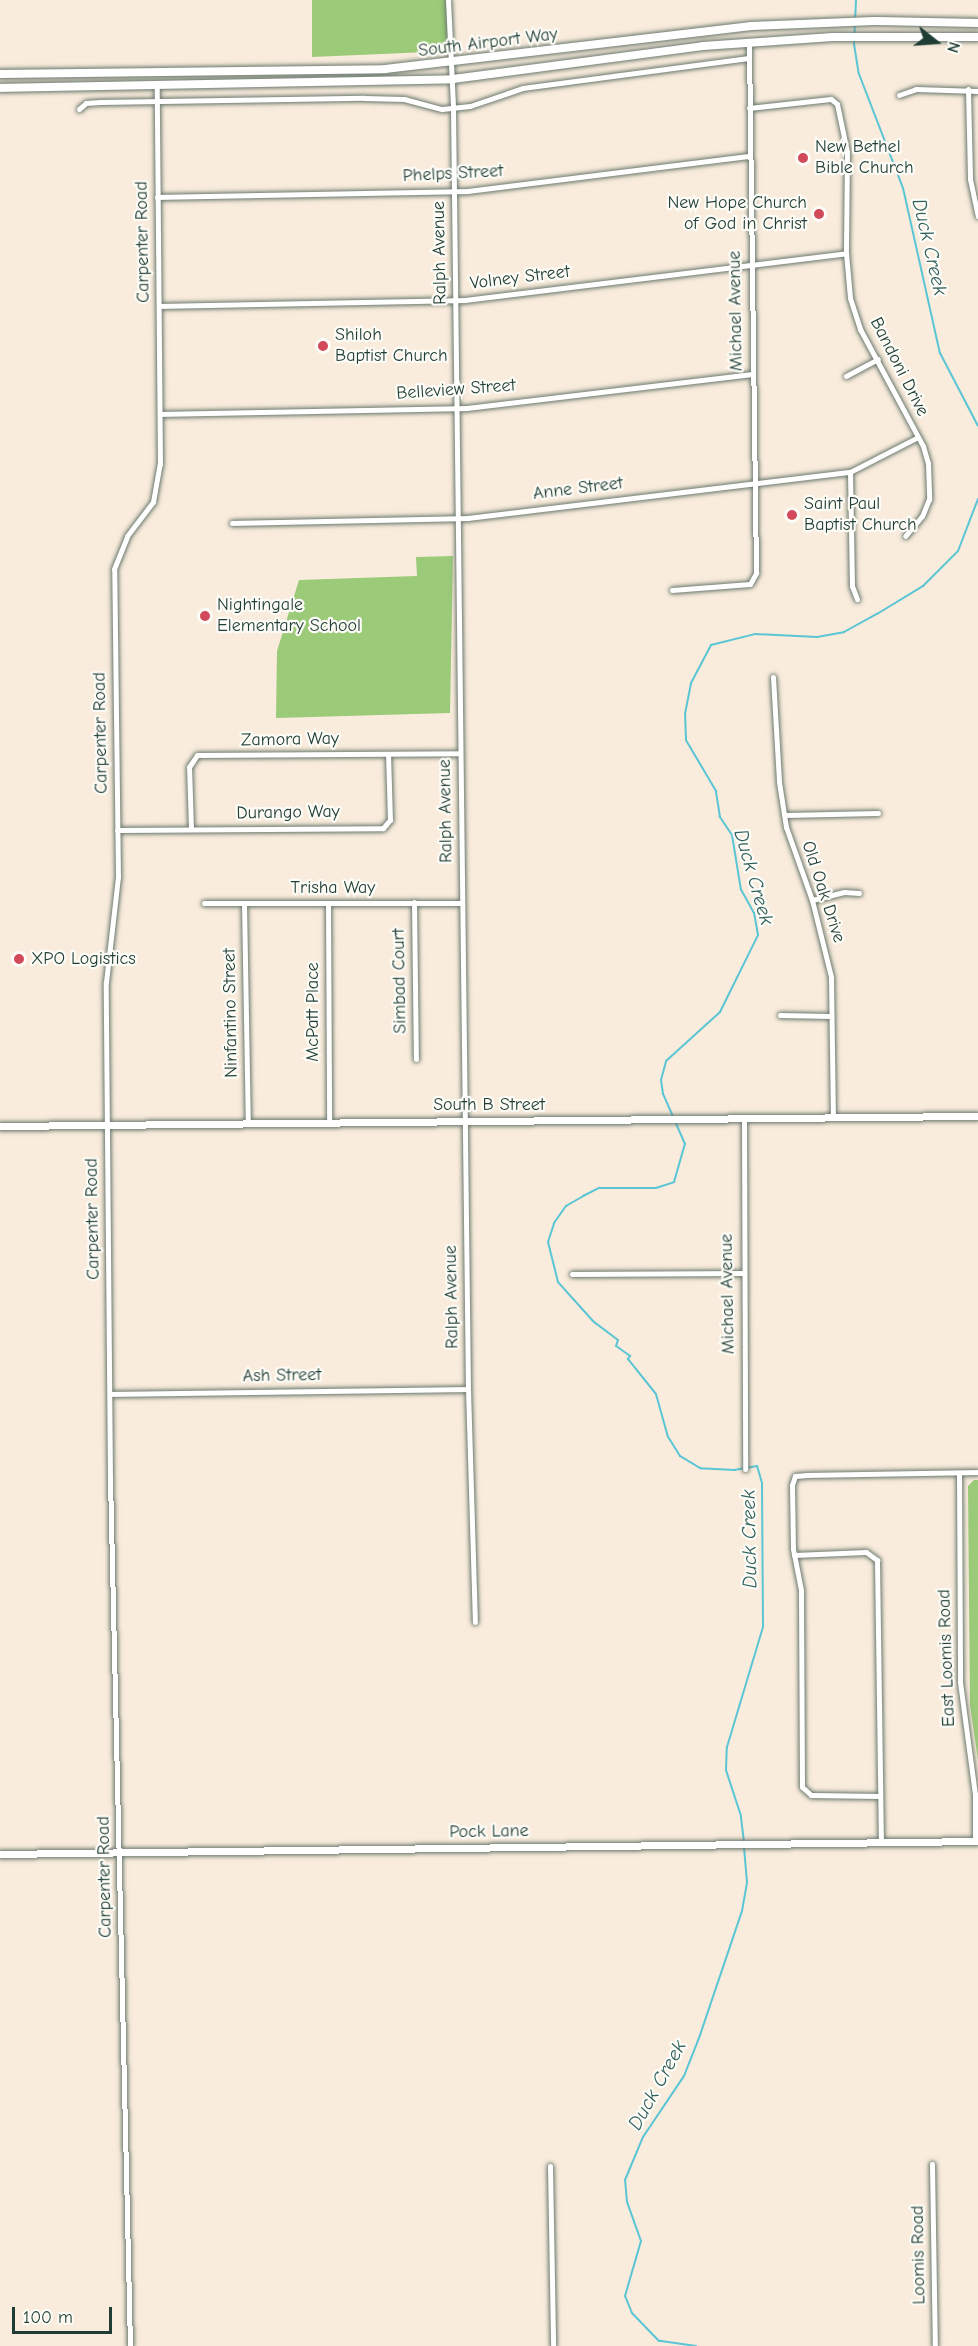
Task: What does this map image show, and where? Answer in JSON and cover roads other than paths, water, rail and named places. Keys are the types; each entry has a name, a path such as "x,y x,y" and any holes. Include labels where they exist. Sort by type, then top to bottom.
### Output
{"main road":[{"name":"South Airport Way","path":"0,74 385,69 452,64 751,27 844,22 978,23"},
{"name":"South Airport Way","path":"0,88 453,79 749,42 869,36 978,37"}],"street":[{"name":"Ralph Avenue","path":"448,0 453,79 468,1389 475,1622"},
{"name":"Michael Avenue","path":"672,590 750,584 754,580 749,42"},
{"path":"79,109 100,102 395,98 433,108 453,108 522,88 748,58"},
{"name":"Carpenter Road","path":"130,2346 110,1408 106,969 117,887 114,569 127,536 156,495 160,414 157,85"},
{"path":"899,95 916,89 978,91"},
{"path":"968,89 970,167 978,216"},
{"name":"Bandoni Drive","path":"749,108 831,99 837,104 845,130 847,280 855,314 918,437 928,463 929,499 922,516 905,536"},
{"name":"Phelps Street","path":"157,197 454,191 750,156"},
{"path":"970,167 978,167"},
{"name":"Volney Street","path":"159,306 456,301 751,267 846,253"},
{"path":"846,376 878,359"},
{"name":"Belleview Street","path":"160,414 457,408 752,374"},
{"name":"Anne Street","path":"232,523 458,518 850,472 918,437"},
{"path":"850,472 852,586 857,599"},
{"name":"Old Oak Drive","path":"773,677 779,782 785,815 791,844 812,900 831,977 833,1118"},
{"name":"Zamora Way","path":"191,829 189,767 196,755 460,753"},
{"name":"Durango Way","path":"117,830 383,828 390,814 388,754"},
{"path":"785,815 878,813"},
{"path":"812,900 859,893"},
{"name":"Simbad Court","path":"414,902 416,1059"},
{"name":"Trisha Way","path":"204,903 462,903"},
{"name":"Ninfantino Street","path":"244,903 248,1123"},
{"name":"McPatt Place","path":"328,903 329,1122"},
{"path":"780,1015 831,1016"},
{"name":"South B Street","path":"0,1126 978,1116"},
{"name":"Michael Avenue","path":"744,1119 745,1469"},
{"path":"572,1274 743,1273"},
{"name":"Ash Street","path":"110,1394 468,1389"},
{"path":"880,1796 811,1796 802,1787 801,1590 794,1555 791,1494 795,1476 978,1472"},
{"name":"East Loomis Road","path":"959,1474 960,1682 975,1794 976,1840"},
{"path":"794,1555 866,1552 877,1560 881,1842"},
{"name":"Pock Lane","path":"0,1854 976,1840"},
{"name":"Loomis Road","path":"932,2164 935,2346"},
{"path":"550,2166 553,2346"}],"waterway":[{"name":"Duck Creek","path":"856,0 854,44 859,74 903,188 940,353 978,426"},
{"name":"Duck Creek","path":"744,1842 741,1816 726,1770 727,1747 763,1627 762,1483 757,1466 735,1470 700,1468 680,1456 668,1437 656,1394 628,1359 630,1356 616,1346 618,1340 593,1321 558,1282 548,1242 554,1223 566,1206 599,1188 656,1188 674,1182 685,1144 663,1094 661,1080 666,1061 720,1012 758,935 754,913 741,890 732,835 720,817 716,791 686,740 685,714 691,683 711,645 755,634 817,637 844,632 877,614 923,586 958,551 978,499"},
{"name":"Duck Creek","path":"696,2346 659,2341 632,2313 625,2296 641,2241 627,2202 625,2180 643,2137 684,2076 699,2038 742,1911 747,1882 744,1847"}],"place":[{"name":"New Bethel Bible Church","path":"803,158"},
{"name":"New Hope Church of God in Christ","path":"819,214"},
{"name":"Shiloh Baptist Church","path":"323,346"},
{"name":"Saint Paul Baptist Church","path":"792,515"},
{"name":"Nightingale Elementary School","path":"205,616"},
{"name":"XPO Logistics","path":"19,959"}]}
